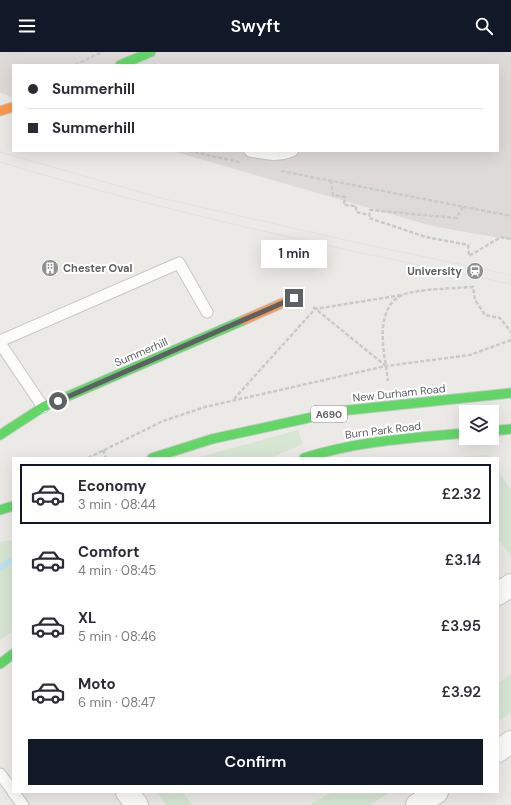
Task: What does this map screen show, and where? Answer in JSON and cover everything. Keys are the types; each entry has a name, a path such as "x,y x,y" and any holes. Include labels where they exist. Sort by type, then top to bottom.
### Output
{"main road":[{"path":"125,64 139,61 151,52"},
{"path":"0,111 12,107"},
{"name":"Summerhill","path":"0,435 44,407 294,298"},
{"name":"New Durham Road","path":"155,457 212,439 340,411 511,393"},
{"name":"Burn Park Road","path":"307,457 360,443 459,434"},
{"path":"0,510 12,506"},
{"path":"0,517 12,515"},
{"path":"0,664 12,655"}],"street":[{"path":"499,593 511,585"},
{"path":"499,750 511,742"},
{"path":"128,793 137,805"},
{"path":"417,805 435,793"}],"lane":[{"path":"255,152 270,155 281,155 289,152"},
{"path":"44,407 0,342 180,263 207,312"},
{"path":"0,774 12,791"},
{"path":"14,793 23,805"}],"path":[{"path":"77,64 103,52"},
{"path":"194,152 240,162"},
{"path":"278,170 511,216"},
{"path":"331,180 333,195 345,197 344,205 356,206 356,212 369,215 369,218 426,237 468,245 468,256 501,237 511,239"},
{"path":"369,215 370,210 456,218 463,207"},
{"path":"233,399 315,309 402,294 473,287 475,300 485,315 500,318 511,332"},
{"path":"388,381 382,344 382,328 387,314 394,302 402,294"},
{"path":"294,298 303,298 386,366"},
{"path":"90,457 163,421 233,399 386,366 451,359 470,355 511,340"},
{"path":"103,450 106,457"}],"shaded area":[{"path":"0,52 511,52 511,240 432,226 175,152 499,152 499,64 12,64 12,98 0,92"}],"green space":[{"path":"298,430 303,444 273,457 200,457"},
{"path":"488,455 489,457 461,457"},
{"path":"499,472 511,490 511,556 499,540"},
{"path":"12,540 12,632 0,640 0,542"},
{"path":"511,674 511,713 499,720 499,682"},
{"path":"158,793 184,793 192,805 166,805"},
{"path":"330,793 388,793 370,805 309,805"}],"waterway":[{"path":"0,568 10,561"}],"tram line":[{"path":"0,152 161,198 363,244 511,275"},
{"path":"0,162 190,214 511,284"}],"traffic: fast":[{"path":"122,64 151,52"},
{"path":"0,435 43,407 244,320"},
{"path":"155,457 212,439 340,411 511,393"},
{"path":"499,430 511,429"},
{"path":"307,457 364,444 459,434"},
{"path":"0,510 12,506"},
{"path":"0,664 12,655"}],"traffic: slow":[{"path":"0,111 12,107"},
{"path":"244,320 294,298"}],"place":[{"name":"Chester Oval","path":"50,268"},
{"name":"University","path":"475,271"}],"route":[{"path":"58,401 294,298"}]}
